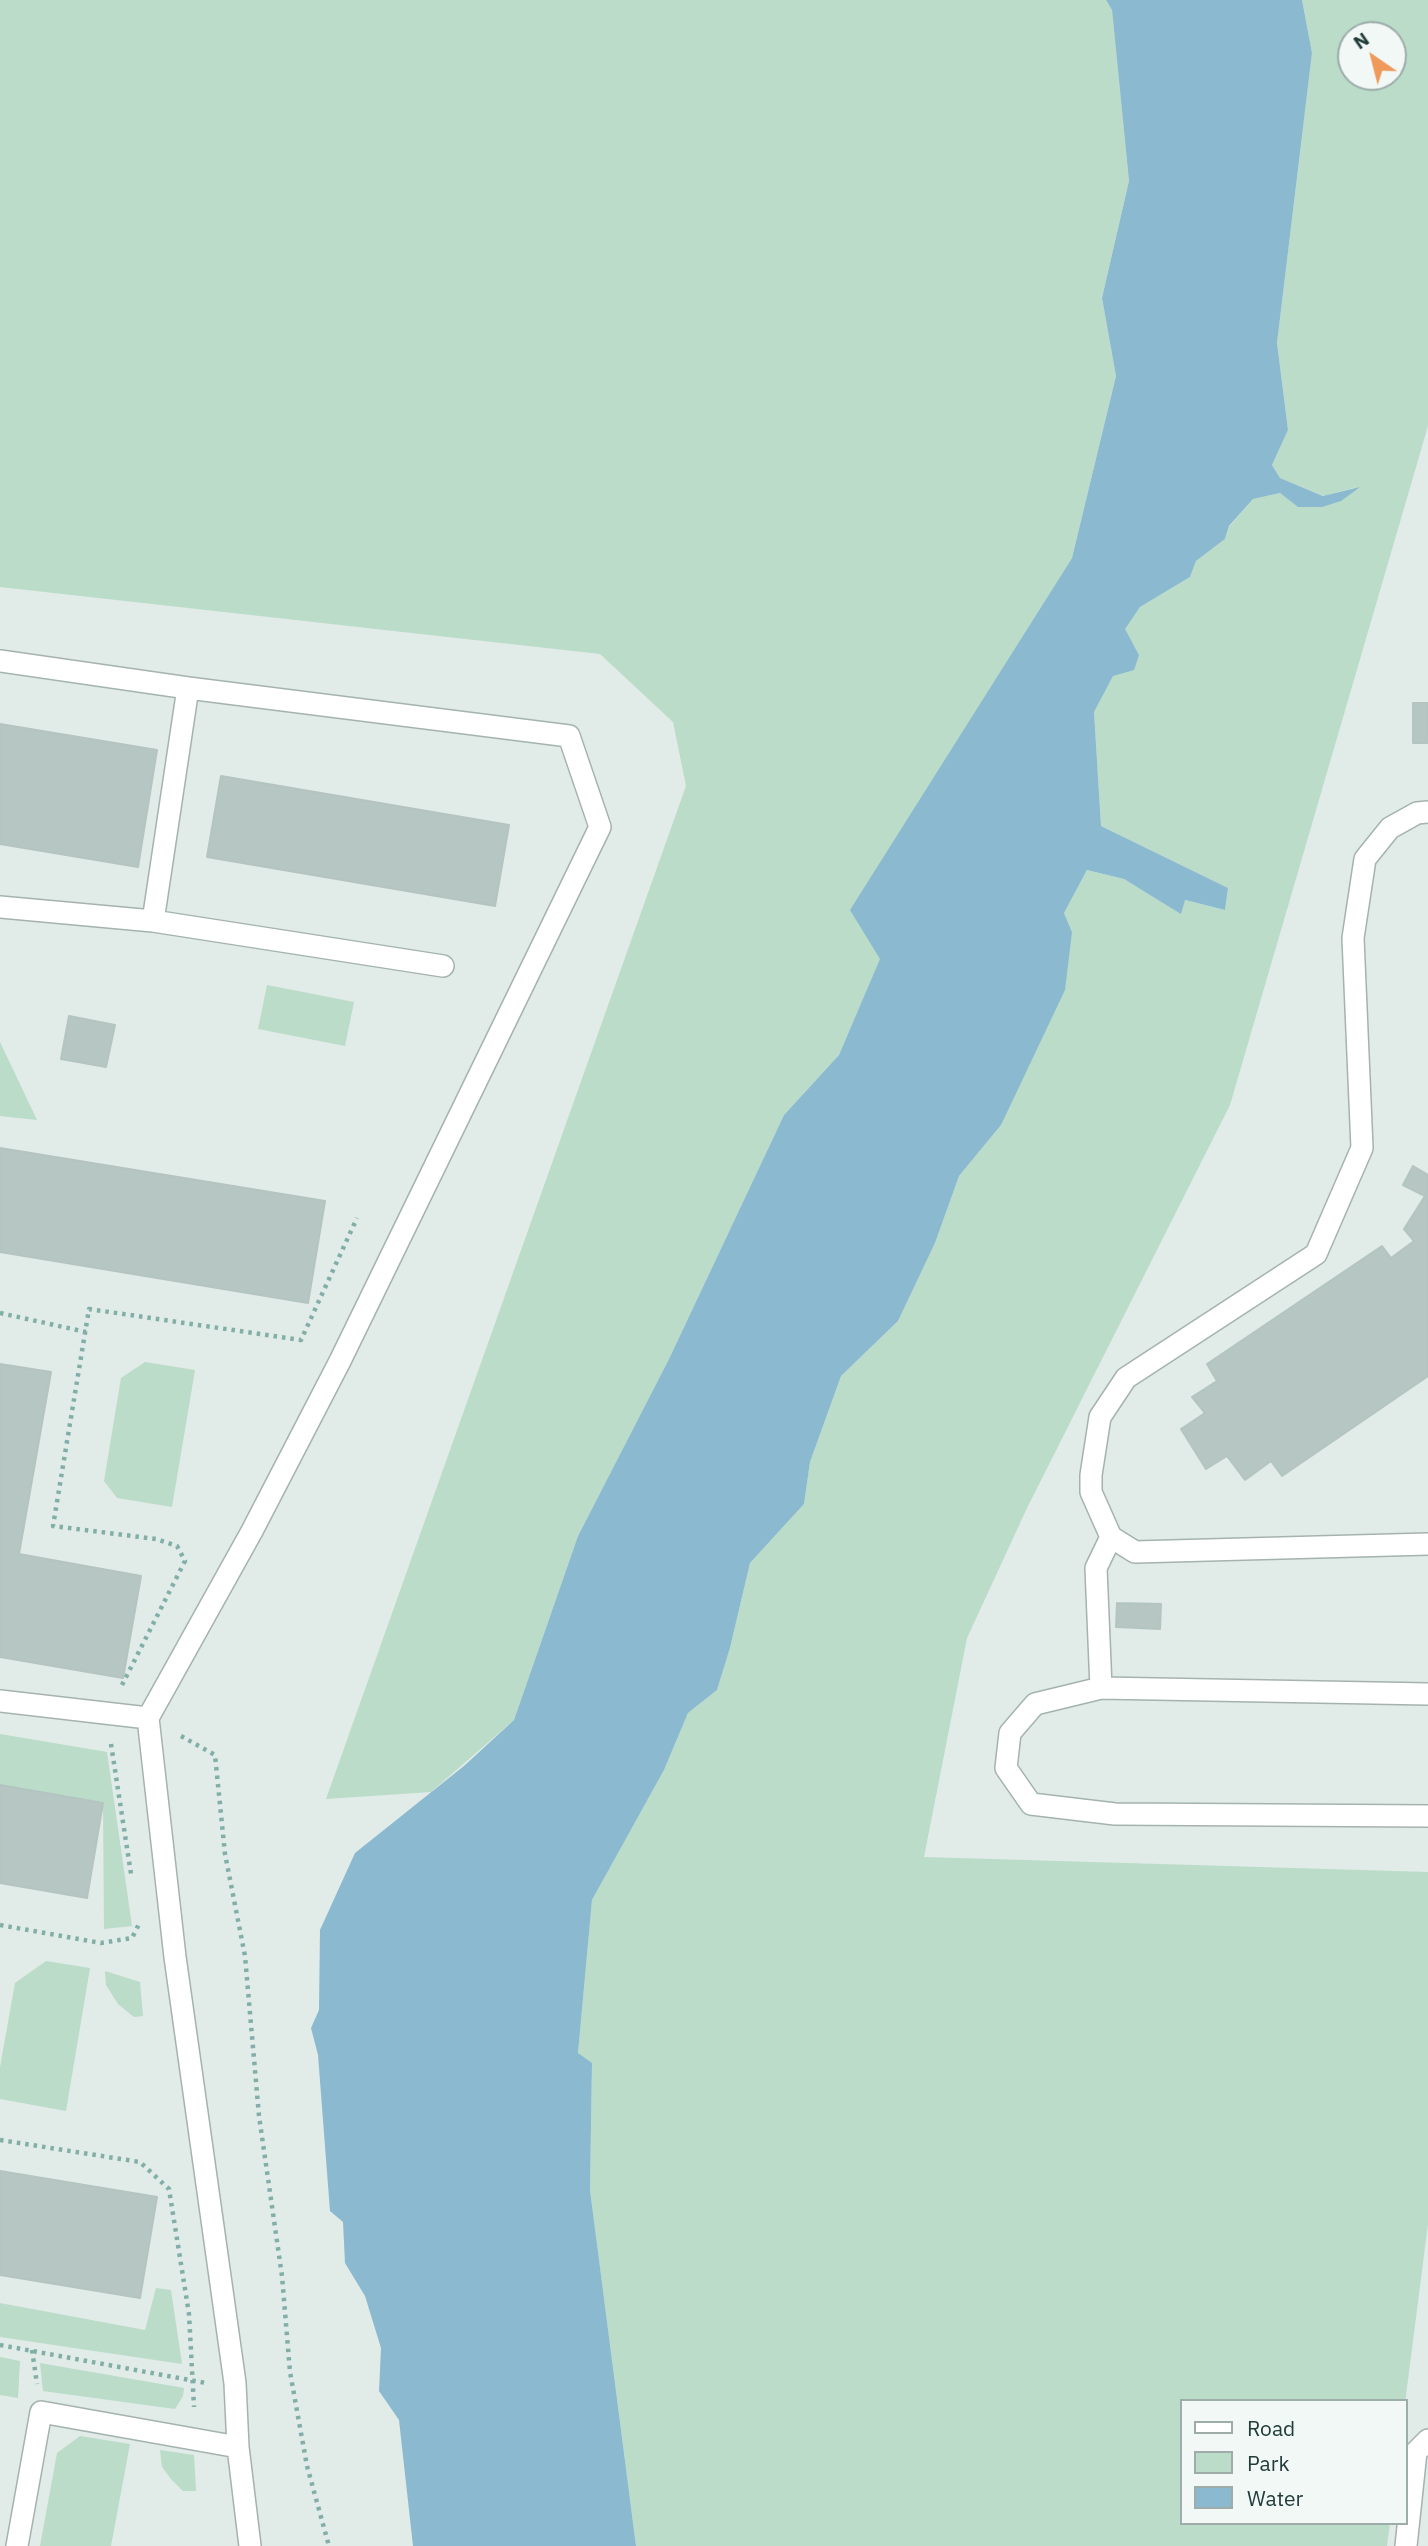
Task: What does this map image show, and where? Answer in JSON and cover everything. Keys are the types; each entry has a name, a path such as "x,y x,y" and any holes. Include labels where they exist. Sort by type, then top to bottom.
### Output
{"street":[{"path":"0,661 188,688 569,736 600,827 340,1361 252,1531 148,1718 175,1957 235,2383 238,2447 250,2546"},
{"path":"153,920 188,688"},
{"path":"1428,812 1417,813 1391,828 1365,859 1353,939 1362,1148 1316,1254 1126,1378 1100,1417 1091,1475 1091,1492 1111,1537 1135,1552 1428,1544"},
{"path":"0,907 153,920 443,966"},
{"path":"1101,1688 1096,1568 1111,1537"},
{"path":"1428,1694 1101,1688 1035,1704 1010,1733 1006,1768 1031,1804 1115,1814 1428,1816"},
{"path":"0,1701 148,1718"},
{"path":"17,2546 41,2412 238,2447"},
{"path":"1406,2546 1416,2452 1428,2440"}],"path":[{"path":"133,1886 108,1730 115,1714 119,1691 185,1560 177,1546 156,1539 53,1526 89,1310 301,1340 357,1218"},
{"path":"0,1313 86,1332"},
{"path":"148,1718 215,1755 225,1854 245,1956 259,2116 282,2276 290,2372 307,2466 329,2546"},
{"path":"0,1925 101,1943 132,1938 139,1925 137,1912"},
{"path":"0,2140 140,2162 169,2189 189,2314 194,2413"},
{"path":"0,2345 193,2383 235,2383"}],"green space":[{"path":"0,0 1106,0 1112,10 1129,181 1102,298 1116,376 1072,558 851,910 881,958 839,1055 784,1115 669,1359 578,1536 514,1720 431,1792 326,1799 686,786 673,722 600,654 0,587"},
{"path":"1302,0 1428,0 1428,426 1230,1105 1027,1508 967,1638 924,1857 1428,1872 1428,2224 1406,2399 1180,2399 1180,2525 1390,2525 1387,2546 636,2546 590,2190 592,2064 578,2053 592,1900 664,1770 688,1713 717,1690 750,1563 804,1504 810,1462 841,1376 898,1321 935,1243 959,1176 1001,1125 1072,932 1064,913 1087,870 1124,879 1181,913 1184,900 1225,910 1228,888 1101,826 1094,712 1113,675 1139,655 1124,629 1140,607 1190,577 1196,561 1225,539 1229,527 1253,499 1280,493 1298,507 1357,487 1324,496 1280,478 1272,465 1288,430 1277,343 1312,53"},
{"path":"267,985 354,1002 345,1046 258,1029"},
{"path":"0,1042 37,1120 0,1116"},
{"path":"145,1362 195,1370 172,1507 117,1498 104,1481 121,1378"},
{"path":"0,1734 107,1752 132,1926 104,1929 103,1803 0,1785"},
{"path":"46,1961 90,1968 66,2111 0,2099 0,2067 15,1983"},
{"path":"105,1971 140,1982 143,2016 134,2017 118,2004 106,1985"},
{"path":"156,2288 171,2290 182,2364 0,2337 0,2303 145,2330"},
{"path":"0,2357 20,2361 18,2398 0,2395"},
{"path":"40,2363 184,2388 183,2396 175,2409 43,2391"},
{"path":"80,2436 130,2444 111,2546 40,2546 57,2453"},
{"path":"160,2450 194,2455 196,2491 183,2491 171,2479 162,2467"}],"water":[{"path":"1106,0 1302,0 1312,53 1277,343 1288,430 1272,465 1280,478 1323,496 1360,487 1341,501 1322,507 1298,507 1280,493 1253,499 1229,526 1225,539 1196,561 1190,577 1140,607 1125,629 1139,655 1134,670 1113,676 1094,712 1101,826 1228,888 1225,910 1185,900 1181,914 1124,879 1087,870 1064,913 1072,932 1065,990 1001,1125 959,1176 935,1243 898,1321 841,1376 810,1462 804,1504 750,1563 717,1690 688,1713 664,1770 592,1900 578,2053 592,2063 590,2190 636,2546 413,2546 399,2420 379,2391 381,2348 365,2296 345,2263 343,2222 330,2211 318,2055 311,2028 319,2010 320,1930 355,1853 464,1766 514,1720 578,1536 669,1359 784,1115 839,1055 880,959 850,910 1072,558 1116,376 1102,298 1129,181 1112,10"}],"building":[{"path":"1413,703 1428,703 1428,743 1413,743"},
{"path":"0,724 157,750 138,867 0,844"},
{"path":"221,776 509,825 495,906 207,857"},
{"path":"69,1016 115,1025 106,1067 61,1059"},
{"path":"0,1148 325,1201 308,1303 0,1252"},
{"path":"1413,1166 1428,1175 1428,1376 1282,1476 1271,1461 1245,1480 1227,1456 1206,1469 1181,1429 1205,1413 1192,1397 1217,1381 1207,1364 1382,1246 1391,1258 1414,1241 1404,1229 1425,1196 1403,1185"},
{"path":"0,1364 51,1372 19,1554 141,1576 123,1678 0,1657"},
{"path":"1117,1603 1161,1604 1160,1629 1116,1627"},
{"path":"0,1785 103,1803 87,1898 0,1883"},
{"path":"0,2171 157,2197 140,2298 0,2275"}]}
